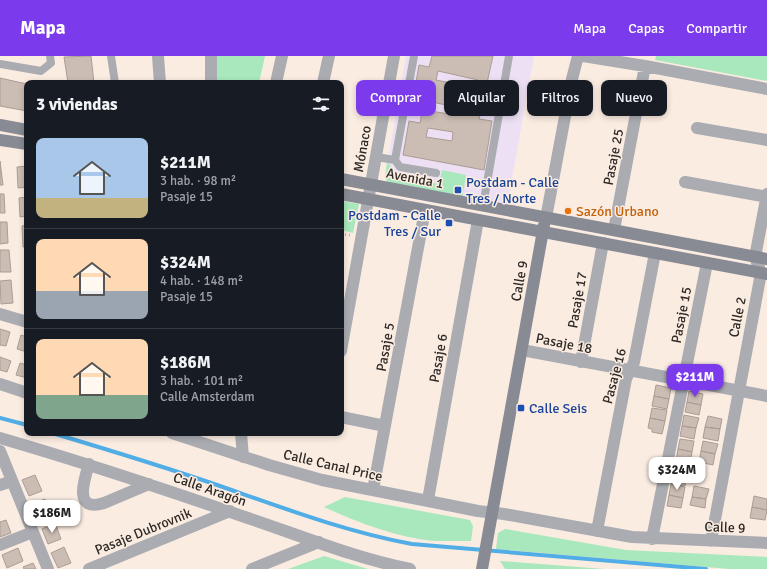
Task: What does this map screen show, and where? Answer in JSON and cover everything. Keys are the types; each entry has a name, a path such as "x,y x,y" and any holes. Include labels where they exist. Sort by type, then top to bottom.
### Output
{"street":[{"path":"158,56 160,80"},
{"path":"211,56 211,80"},
{"path":"277,80 282,56"},
{"path":"324,80 329,56"},
{"name":"Mónaco","path":"344,334 394,56"},
{"name":"Calle 9","path":"483,564 543,232 572,80 578,56"},
{"path":"583,56 767,89"},
{"name":"Pasaje 25","path":"614,230 645,66"},
{"path":"0,125 24,129"},
{"path":"698,128 767,140"},
{"path":"0,140 24,144"},
{"name":"Avenida 1","path":"344,180 761,258"},
{"path":"686,182 767,196 761,258 764,273"},
{"name":"Avenida 1","path":"344,195 764,273"},
{"name":"Pasaje 5","path":"373,490 425,210"},
{"name":"Pasaje 6","path":"428,500 478,220"},
{"name":"Pasaje 17","path":"581,362 602,243"},
{"name":"Pasaje 16","path":"597,531 626,379 634,362 655,253"},
{"name":"Pasaje 15","path":"652,539 707,263"},
{"name":"Calle 2","path":"710,541 764,273"},
{"path":"0,314 24,321"},
{"name":"Pasaje 18","path":"522,350 767,396"},
{"path":"0,384 24,392"},
{"path":"344,418 385,426"},
{"name":"Calle Canal Price","path":"189,436 243,457 322,480 492,512"},
{"path":"241,436 243,457"},
{"name":"Calle Aragón","path":"0,438 89,464 319,542 382,562 410,569"},
{"path":"0,450 48,569"},
{"path":"89,464 82,487 85,500 90,504 99,505 148,484"},
{"path":"0,486 12,481"},
{"name":"Pasaje Dubrovnik","path":"89,569 230,511"},
{"name":"Calle 9","path":"492,512 616,535 652,539 767,543"},
{"path":"0,545 33,532"},
{"path":"252,569 271,565 319,542"}],"lane":[{"path":"0,64 41,71 51,63 50,56"},
{"path":"111,56 115,80"},
{"path":"395,160 414,56"},
{"path":"483,206 509,56"},
{"path":"376,157 395,160 400,167 436,173"}],"shaded area":[{"path":"406,56 534,56 530,80 527,80 527,95 507,206 462,199 385,178 396,116 436,116 436,80 402,80"}],"green space":[{"path":"214,56 265,56 260,80 215,80"},
{"path":"656,56 767,56 767,81 655,60"},
{"path":"387,162 400,177 439,184 442,170 466,175 462,199 390,186 385,178"},
{"path":"344,202 359,204 353,233 344,231"},
{"path":"345,497 470,520 473,526 471,541 434,541 407,537 364,524 324,507"},
{"path":"505,529 626,550 767,557 767,569 729,569 496,549 498,533"},
{"path":"324,556 368,569 288,569"},
{"path":"500,561 605,569 505,569"}],"building":[{"path":"91,56 94,80 68,80 64,57"},
{"path":"432,56 493,56 488,80 478,80 438,71 436,80 416,80 419,65 429,67"},
{"path":"0,78 24,83 24,110 0,106"},
{"path":"436,80 444,82 444,104 436,103"},
{"path":"436,112 444,113 444,116 480,116 479,119 492,121 484,170 403,155 409,121 420,123 421,116 436,116","holes":["428,128 453,132 452,141 426,137"]},
{"path":"0,161 3,185 0,185"},
{"path":"24,166 24,187 18,188 17,167"},
{"path":"0,194 4,194 5,213 0,213"},
{"path":"24,197 24,216 20,217 19,198"},
{"path":"0,222 7,222 8,243 0,244"},
{"path":"22,226 24,226 24,247 23,247"},
{"path":"0,250 9,250 11,272 0,272"},
{"path":"11,280 13,303 1,304 0,281"},
{"path":"0,329 10,332 6,346 0,345"},
{"path":"21,335 24,336 24,351 17,349"},
{"path":"0,357 11,361 7,372 0,370"},
{"path":"20,363 24,364 24,377 16,375"},
{"path":"656,385 671,388 669,399 654,396"},
{"path":"689,391 703,394 701,405 687,402"},
{"path":"654,396 669,399 667,409 652,406"},
{"path":"687,402 701,405 699,415 685,412"},
{"path":"652,408 667,410 665,421 650,418"},
{"path":"684,415 699,418 696,428 682,426"},
{"path":"708,416 722,419 720,429 705,427"},
{"path":"650,418 665,421 662,434 652,432 652,429 648,428"},
{"path":"682,426 696,428 694,439 680,436"},
{"path":"705,427 720,429 718,441 703,438"},
{"path":"680,439 694,441 692,452 678,449"},
{"path":"703,441 718,444 715,454 701,451"},
{"path":"678,449 692,452 690,463 676,460"},
{"path":"701,451 715,454 713,465 699,462"},
{"path":"675,462 689,465 687,476 673,473"},
{"path":"673,473 687,476 685,486 671,484"},
{"path":"35,475 42,491 29,496 22,480"},
{"path":"671,484 685,487 683,498 669,495"},
{"path":"694,486 709,489 706,499 692,497"},
{"path":"669,495 683,498 681,508 667,506"},
{"path":"754,496 767,499 767,510 752,507"},
{"path":"692,497 706,499 705,508 690,505"},
{"path":"45,499 51,514 38,520 32,504"},
{"path":"752,507 767,510 765,520 750,518"},
{"path":"6,520 11,533 0,537 0,522"},
{"path":"55,523 61,539 48,544 42,529"},
{"path":"64,547 71,563 58,568 51,553"},
{"path":"18,548 23,561 7,568 2,555"},
{"path":"33,563 36,569 24,569 23,567"}],"waterway":[{"path":"0,418 24,424"},
{"path":"62,436 179,472 315,519 363,533 412,544 706,569"}],"place":[{"name":"Postdam - Calle Tres / Norte","path":"458,190"},
{"name":"Sazón Urbano","path":"568,211"},
{"name":"Postdam - Calle Tres / Sur","path":"449,223"},
{"name":"Calle Seis","path":"521,408"}]}
